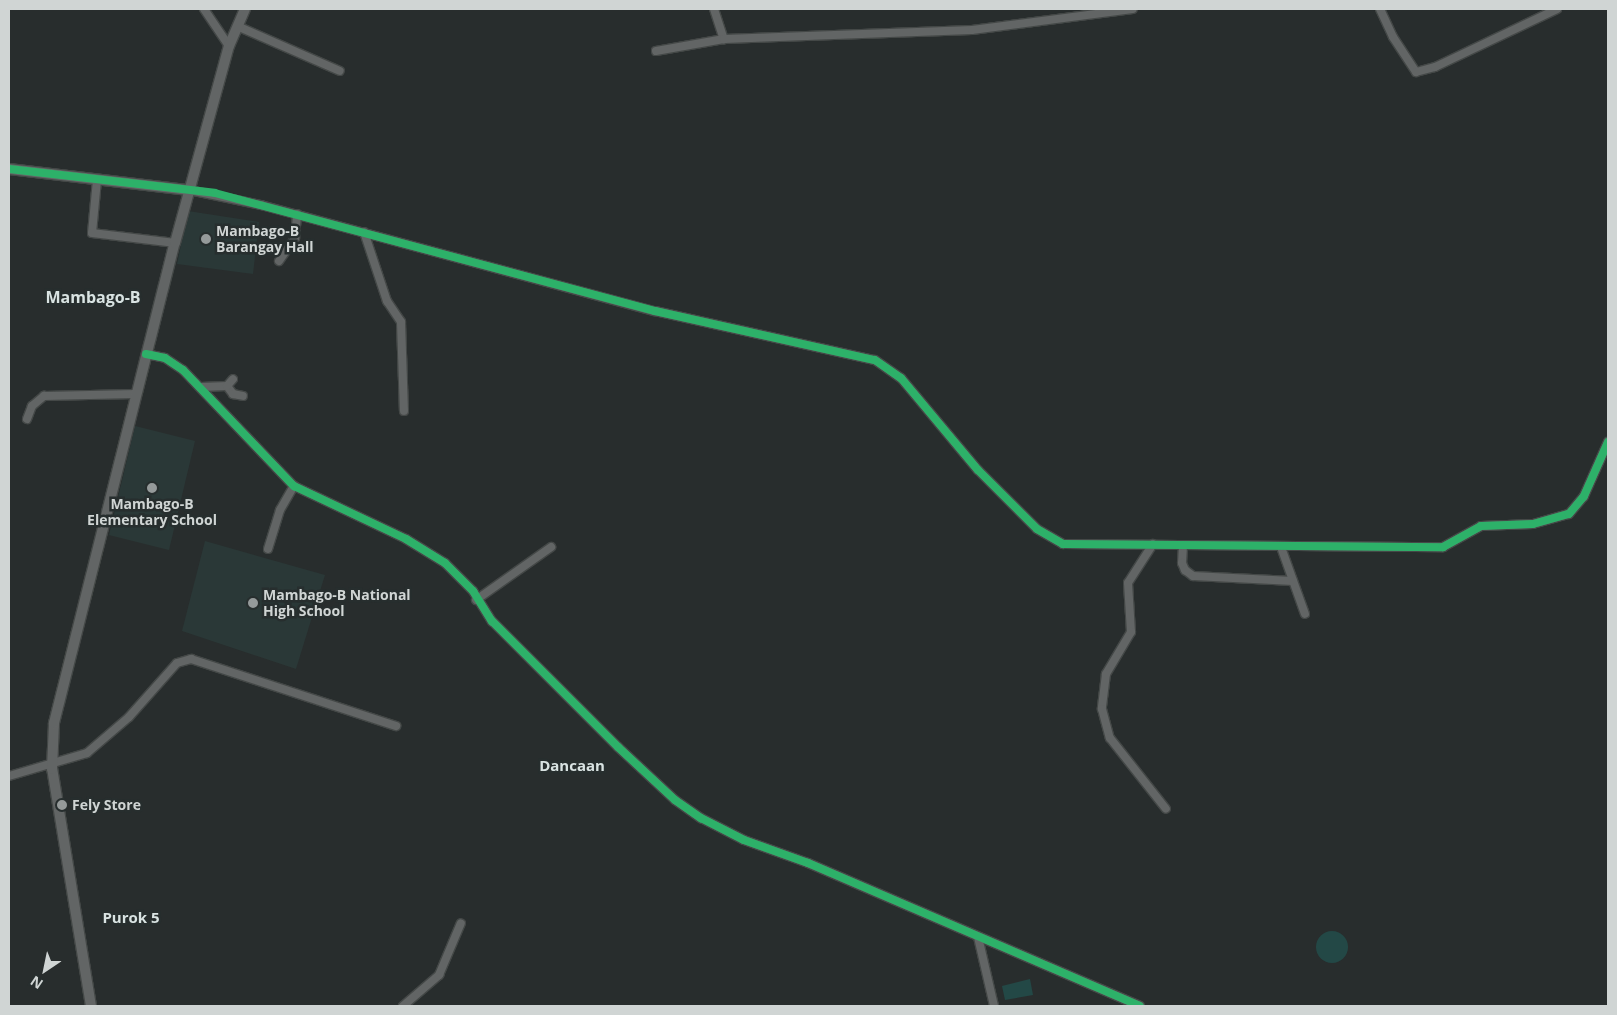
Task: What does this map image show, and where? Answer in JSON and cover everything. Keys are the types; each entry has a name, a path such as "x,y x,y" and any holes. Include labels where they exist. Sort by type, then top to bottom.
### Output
{"street":[{"path":"204,9 230,46"},
{"path":"91,1006 52,761 58,699 189,190 230,46 245,9"},
{"path":"714,9 724,39"},
{"path":"656,52 724,39 972,30 1133,9"},
{"path":"1380,9 1393,37 1416,72 1435,66 1557,9"},
{"path":"237,26 340,71"},
{"path":"9,169 189,190 296,214 655,311 875,360 900,378 978,470 1049,538 1078,546 1152,544 1281,547 1443,547 1481,526 1559,520 1569,514 1581,501 1608,442"},
{"path":"97,180 92,232 175,243"},
{"path":"280,261 295,238 296,214"},
{"path":"364,232 387,301 400,322 403,408 413,404"},
{"path":"146,354 176,364 201,387 294,486 423,547 462,578 473,591 476,600 519,649 618,747 675,800 701,818 744,840 808,863 1140,1006"},
{"path":"201,387 226,386 233,379"},
{"path":"226,386 233,394 242,396"},
{"path":"27,419 32,406 44,396 135,394"},
{"path":"268,549 280,510 294,486"},
{"path":"1152,544 1128,582 1131,632 1106,674 1102,709 1110,738 1166,809"},
{"path":"1184,545 1185,570 1194,576 1293,581"},
{"path":"476,600 551,547"},
{"path":"1281,547 1305,614"},
{"path":"9,776 52,761 80,757 98,745 139,706 177,663 191,659 396,726"},
{"path":"403,1006 439,975 461,923"},
{"path":"978,937 994,1006"}],"shaded area":[{"path":"188,211 259,222 253,274 177,264"},
{"name":"Mambago-B Elementary School","path":"135,426 195,441 169,550 109,535"},
{"name":"Mambago-B National High School","path":"205,541 325,575 296,669 182,631"},
{"path":"1332,931 1338,932 1343,936 1347,941 1347,953 1343,958 1338,962 1332,963 1326,962 1321,958 1317,953 1316,947 1317,941 1321,936 1326,932"},
{"path":"1030,979 1033,995 1005,1000 1002,986"}],"cycle path":[{"path":"9,169 215,193 655,311 875,360 901,378 978,470 1037,529 1063,544 1443,547 1481,526 1533,524 1569,514 1584,496 1608,442"},
{"path":"146,354 165,358 183,370 294,486 406,539 445,563 473,591 492,621 618,747 675,800 701,818 744,840 808,863 1140,1006"}],"place":[{"name":"Mambago-B Barangay Hall","path":"206,239"},
{"name":"Mambago-B Elementary School","path":"152,488"},
{"name":"Mambago-B National High School","path":"253,603"},
{"name":"Fely Store","path":"62,805"}],"district":[{"name":"Mambago-B","path":"93,297"},
{"name":"Dancaan","path":"572,766"},
{"name":"Purok 5","path":"131,918"}]}
